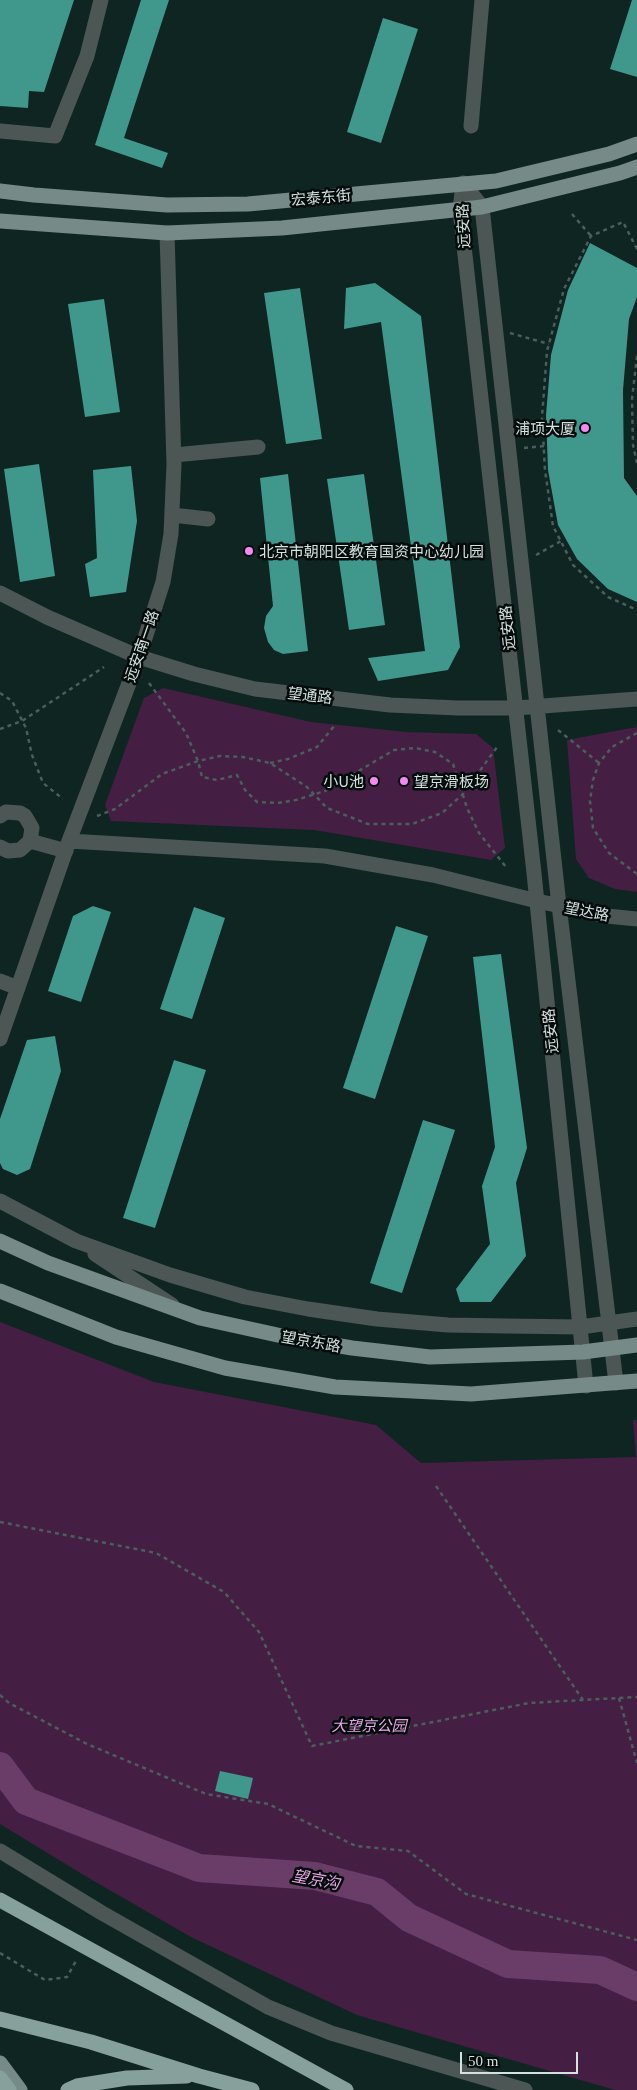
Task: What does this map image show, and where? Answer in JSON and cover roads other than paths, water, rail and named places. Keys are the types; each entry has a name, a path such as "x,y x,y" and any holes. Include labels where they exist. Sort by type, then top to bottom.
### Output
{"highway":[{"path":"0,1900 346,2090"},
{"path":"0,2019 91,2042 199,2076 252,2090"},
{"path":"68,2090 77,2086 127,2078 199,2076"},
{"path":"0,2078 9,2090"}],"main road":[{"name":"宏泰东街","path":"0,191 34,196 167,205 248,204 496,181 609,154 637,144"},
{"name":"宏泰东街","path":"0,221 167,233 282,228 482,208 637,167"},
{"name":"望京东路","path":"0,1241 48,1263 200,1318 282,1336 352,1348 430,1357 583,1352 637,1345"},
{"path":"0,1291 116,1337 152,1348 225,1368 335,1388 471,1394 637,1381"},
{"path":"0,2063 20,2090"}],"street":[{"path":"0,131 55,136 87,56 101,0"},
{"path":"470,126 482,0"},
{"name":"远安路","path":"463,184 482,208 559,905 616,1384"},
{"name":"远安路","path":"463,184 460,210 537,901 586,1386"},
{"name":"远安南一路","path":"0,1039 67,846 139,657 163,582 171,534 174,455 167,233"},
{"path":"174,455 258,447"},
{"path":"172,515 208,519"},
{"name":"望通路","path":"0,593 139,657 194,674 255,689 390,705 516,708 637,699"},
{"path":"0,816 13,812 26,816 32,828 30,841 26,846 14,851 1,849"},
{"name":"望达路","path":"30,841 67,846 325,856 432,875 607,916 637,919"},
{"path":"0,981 18,988"},
{"path":"0,1201 76,1241 181,1311"},
{"path":"76,1241 170,1275 235,1294 308,1309 448,1325 581,1327 637,1319"},
{"path":"0,1851 102,1913 268,2007 331,2032 525,2090"}],"waterway":[{"name":"望京沟","path":"0,1766 26,1801 199,1868 315,1876 377,1892 409,1918 508,1964 600,1970 637,1987"}],"place":[{"name":"浦项大厦","path":"585,428"},
{"name":"北京市朝阳区教育国资中心幼儿园","path":"249,551"},
{"name":"小U池","path":"374,781"},
{"name":"望京滑板场","path":"404,781"}],"park label":[{"name":"大望京公园","path":"369,1725"}]}
